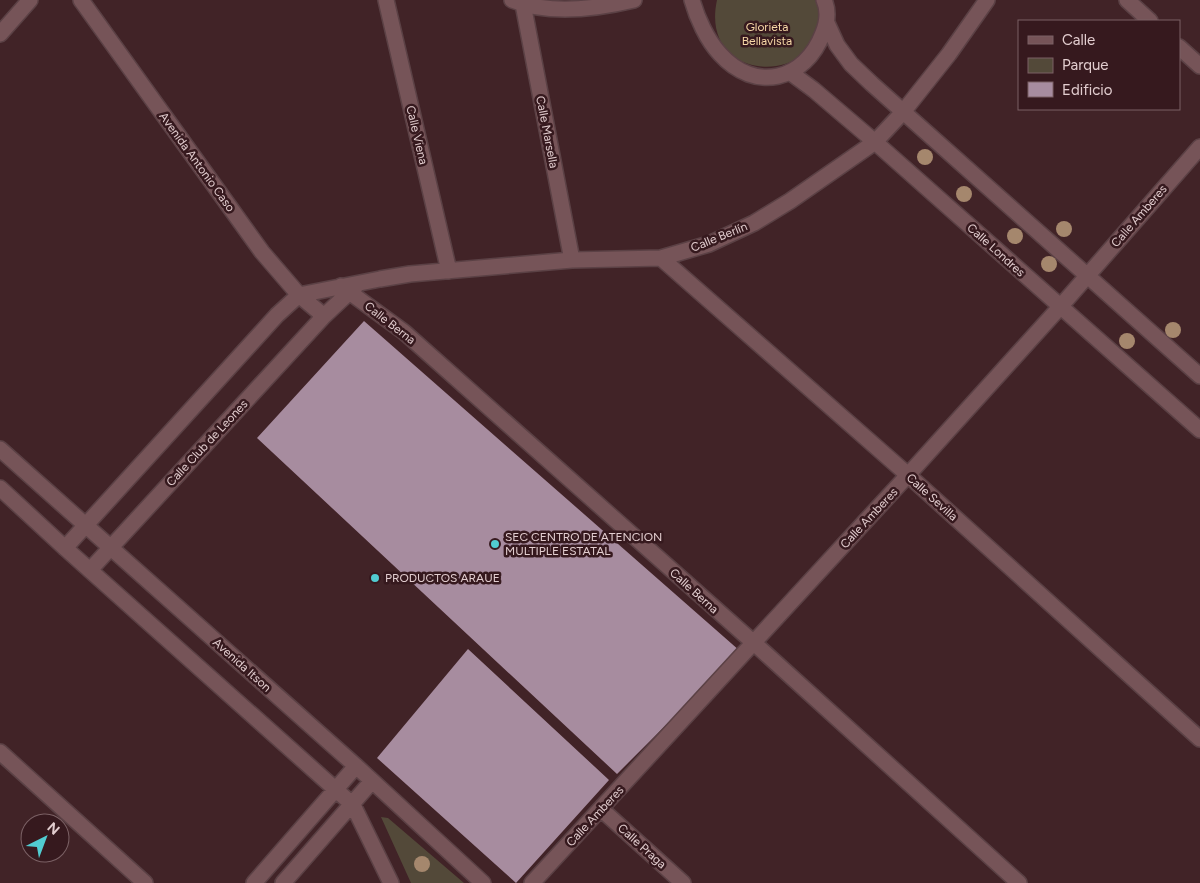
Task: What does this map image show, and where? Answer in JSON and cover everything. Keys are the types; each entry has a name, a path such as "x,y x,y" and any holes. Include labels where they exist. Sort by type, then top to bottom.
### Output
{"street":[{"path":"0,34 30,0"},
{"name":"Avenida Antonio Caso","path":"81,0 262,252 299,295 324,316"},
{"name":"Calle Viena","path":"386,0 449,271"},
{"path":"517,2 548,8 578,8 607,6 634,0"},
{"path":"692,0 711,43 729,64 753,75 767,78 778,77 803,65 821,37 827,22"},
{"path":"824,0 827,22 837,45 851,64 1200,376"},
{"name":"Calle Berlín","path":"299,295 350,287 410,274 572,260 661,258 709,244 754,223 831,174 875,142 903,112 950,54 987,0"},
{"path":"1127,0 1149,20"},
{"name":"Calle Marsella","path":"517,2 572,260"},
{"path":"1180,48 1200,66"},
{"name":"Calle Londres","path":"791,72 875,142 1200,430"},
{"name":"Calle Amberes","path":"532,883 908,475 1060,307 1200,147"},
{"name":"Calle Sevilla","path":"661,258 908,475 1200,739"},
{"path":"324,316 350,287"},
{"name":"Calle Berna","path":"350,287 399,328 754,643 1019,883"},
{"path":"65,548 271,322 299,295"},
{"name":"Calle Club de Leones","path":"90,570 324,316"},
{"name":"Avenida Itson","path":"0,449 356,766 483,883"},
{"path":"0,488 353,805 391,883"},
{"path":"0,752 144,883"},
{"path":"254,883 356,766"},
{"path":"284,883 372,781"},
{"name":"Calle Praga","path":"601,809 683,883"}],"green space":[{"name":"Glorieta Bellavista","path":"717,0 817,0 818,28 808,49 790,62 768,67 746,63 727,51 716,30"},
{"path":"381,817 388,818 464,883 411,883"}],"building":[{"name":"SEC CENTRO DE ATENCION MULTIPLE ESTATAL","path":"364,321 740,651 617,774 257,438"},
{"path":"468,649 609,780 516,883 377,758"}],"place":[{"name":"SEC CENTRO DE ATENCION MULTIPLE ESTATAL","path":"495,544"},
{"name":"PRODUCTOS ARAUE","path":"375,578"}]}
